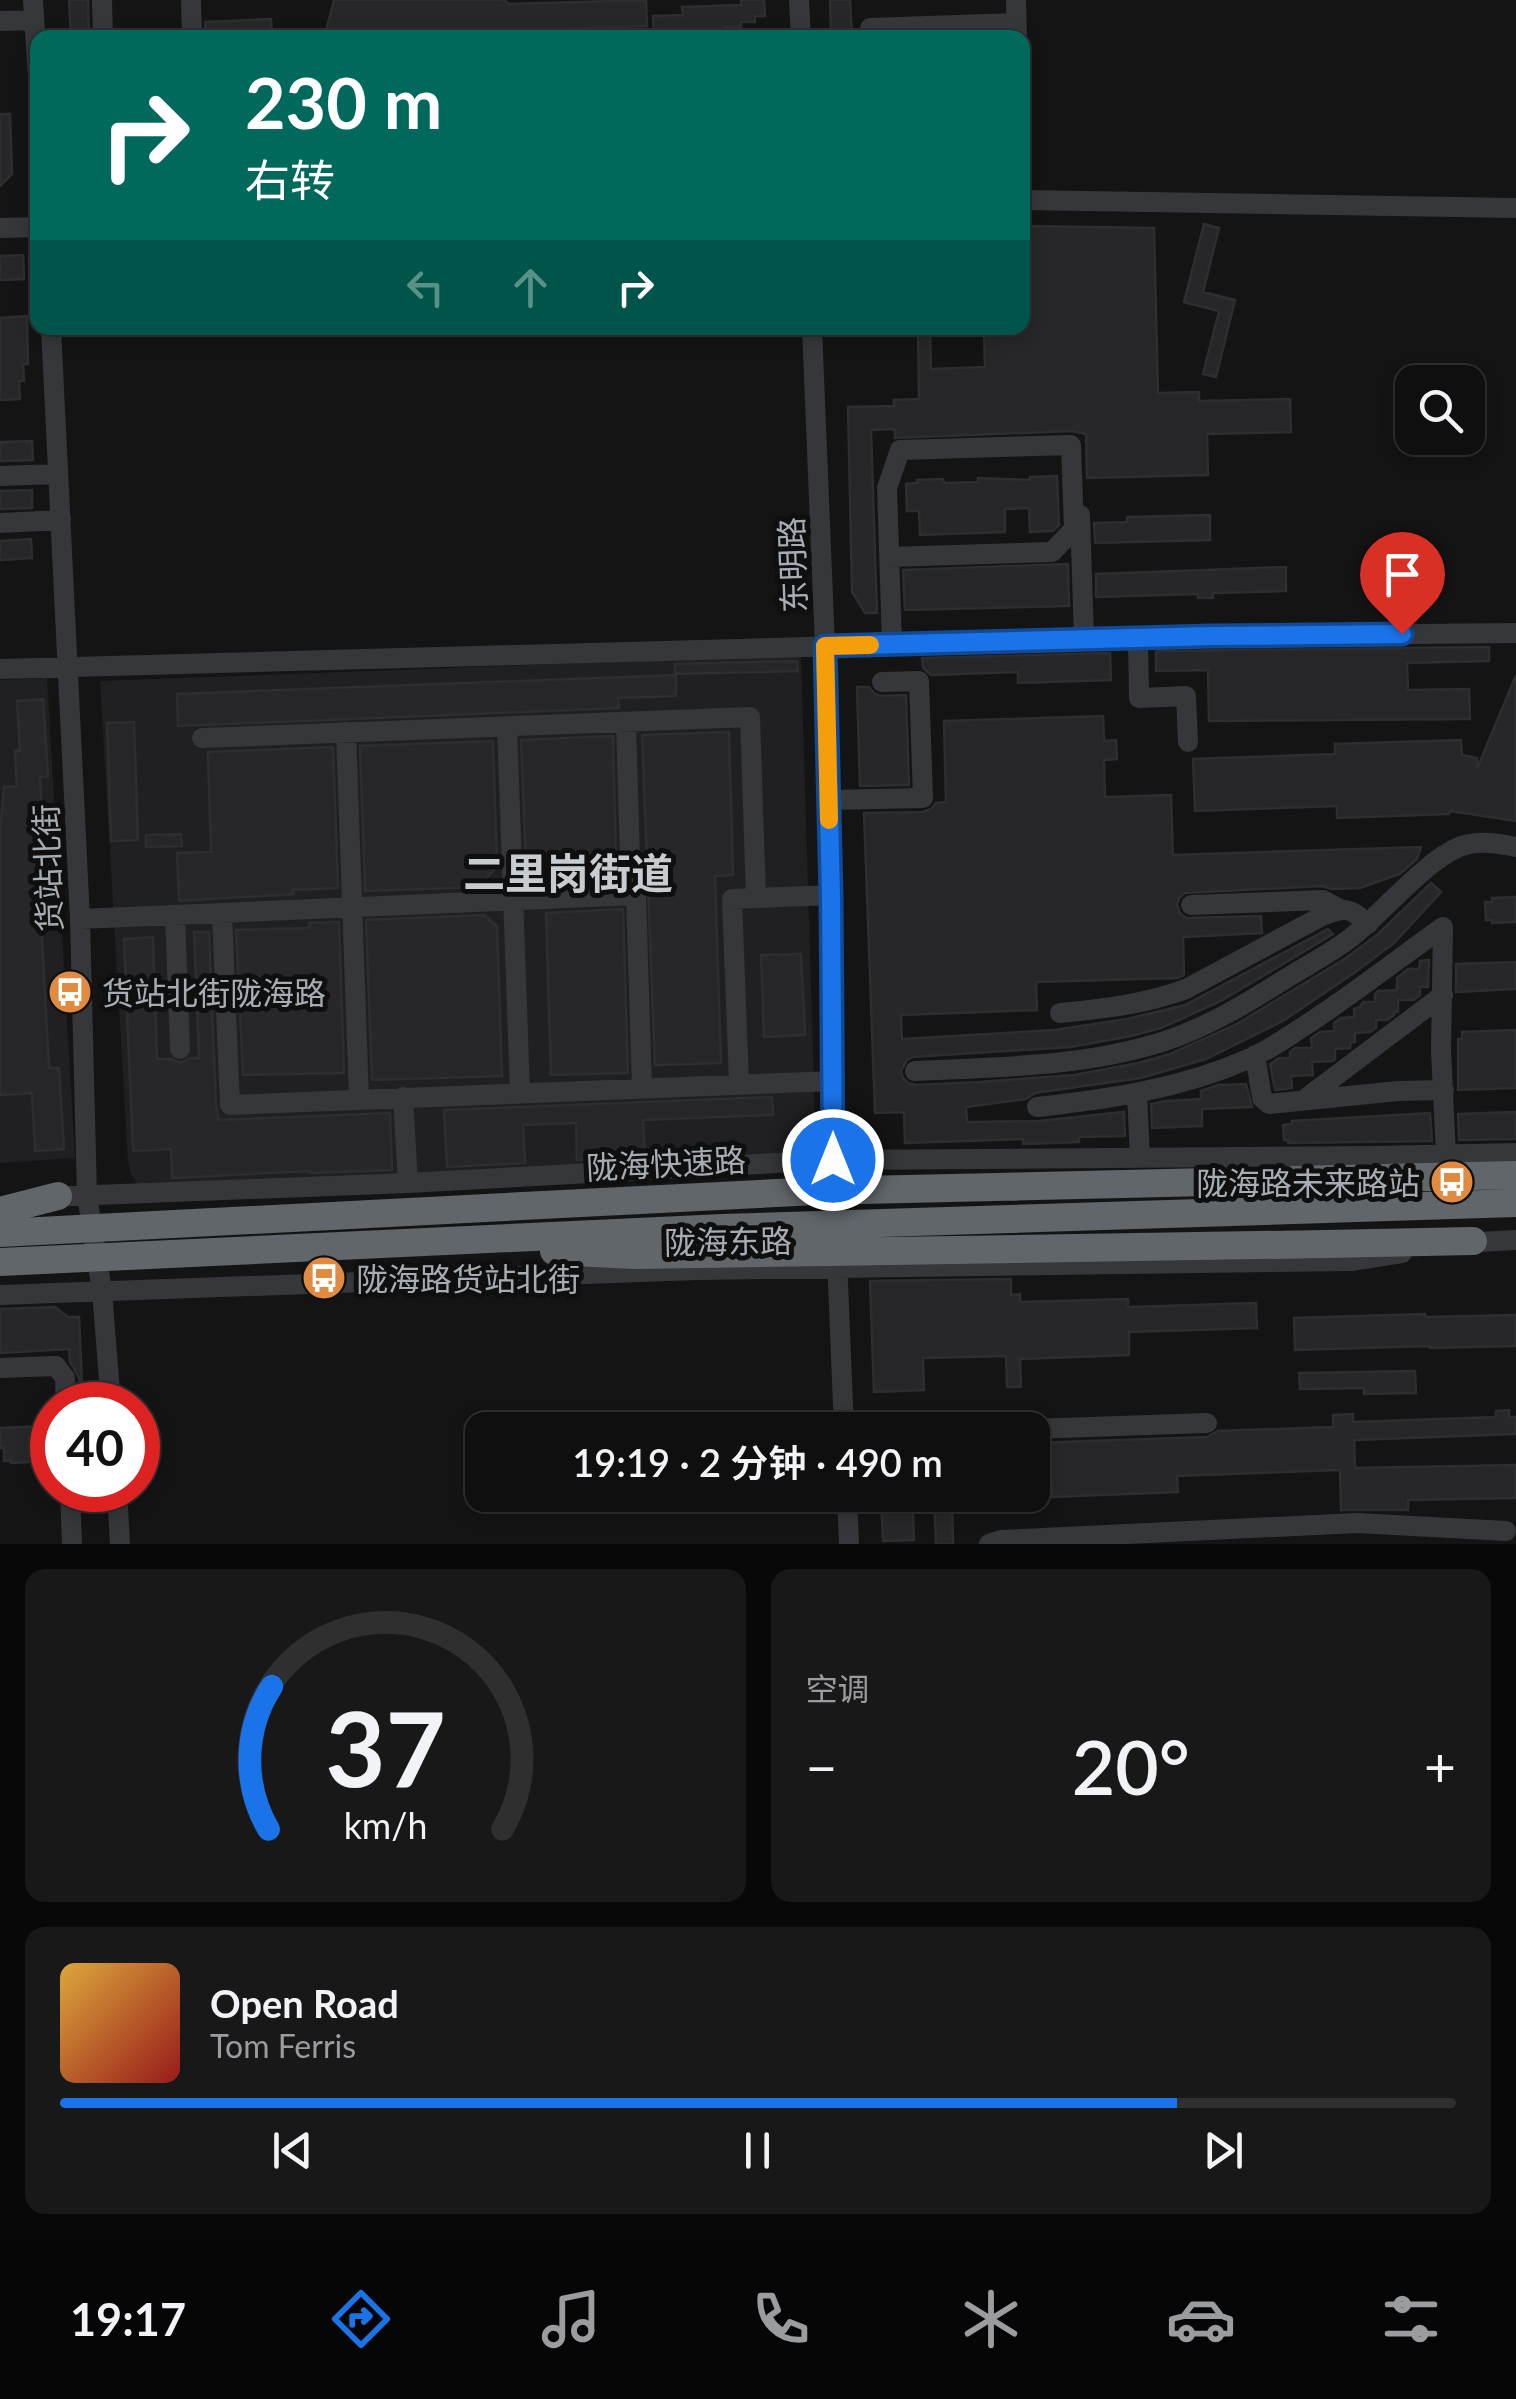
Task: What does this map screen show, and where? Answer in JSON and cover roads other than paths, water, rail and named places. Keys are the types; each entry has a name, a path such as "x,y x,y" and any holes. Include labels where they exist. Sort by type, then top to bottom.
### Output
{"highway":[{"name":"陇海快速路","path":"0,1233 816,1191 1516,1176"},
{"path":"0,1211 58,1196"},
{"name":"陇海快速路","path":"0,1262 723,1228 1516,1203"},
{"path":"433,1242 636,1255 1473,1241"}],"street":[{"path":"102,0 103,30"},
{"path":"191,0 192,30"},
{"path":"800,0 801,30"},
{"path":"870,28 1017,30 1016,0"},
{"path":"0,21 34,10"},
{"path":"1030,200 1516,208"},
{"path":"0,228 30,227"},
{"name":"货站北街","path":"51,335 80,920 86,1196 102,1291 109,1382"},
{"name":"东明路","path":"812,335 825,646 833,1160 843,1412"},
{"path":"889,557 1052,552 1074,529 1071,445 900,450 887,488 889,557 892,644"},
{"path":"1078,448 1084,639"},
{"path":"0,476 58,474"},
{"path":"0,523 61,520"},
{"path":"0,669 1084,639 1516,633"},
{"path":"1138,638 1140,698 1186,696 1188,742"},
{"path":"828,800 923,798 919,681 882,682"},
{"path":"202,738 750,717 756,898"},
{"path":"626,722 642,1087"},
{"path":"507,726 520,1092"},
{"path":"346,732 359,1099"},
{"path":"915,1072 1034,1066 1118,1053 1164,1041 1222,1018 1343,943 1453,848 1493,843 1516,847"},
{"path":"80,920 636,895"},
{"path":"739,1083 732,899 831,896"},
{"path":"1191,905 1323,900 1340,910"},
{"path":"1060,1014 1123,1007 1175,993 1340,910 1352,910 1368,924"},
{"path":"222,914 230,1105 834,1081"},
{"path":"174,916 180,1049"},
{"path":"1037,1107 1137,1093 1203,1076 1255,1055 1348,996 1443,927 1441,1036 1446,1154"},
{"path":"1303,1100 1442,995"},
{"path":"1255,1055 1262,1098 1269,1104 1444,1090"},
{"path":"1137,1093 1140,1158"},
{"path":"403,1097 408,1184"},
{"path":"0,1199 408,1184 833,1160 1516,1152"},
{"name":"陇海东路","path":"0,1295 698,1270 1352,1261 1473,1241 1516,1240"},
{"path":"0,1368 56,1366 64,1382"},
{"path":"1050,1428 1206,1423"},
{"path":"71,1512 72,1544"},
{"path":"119,1512 120,1544"},
{"path":"847,1512 848,1544"},
{"path":"989,1544 1001,1540 1357,1523 1506,1531"}],"place":[{"name":"货站北街陇海路","path":"70,992"},
{"name":"陇海路未来路站","path":"1452,1182"},
{"name":"陇海路货站北街","path":"324,1278"}],"district":[{"name":"二里岗街道","path":"568,873"}]}
